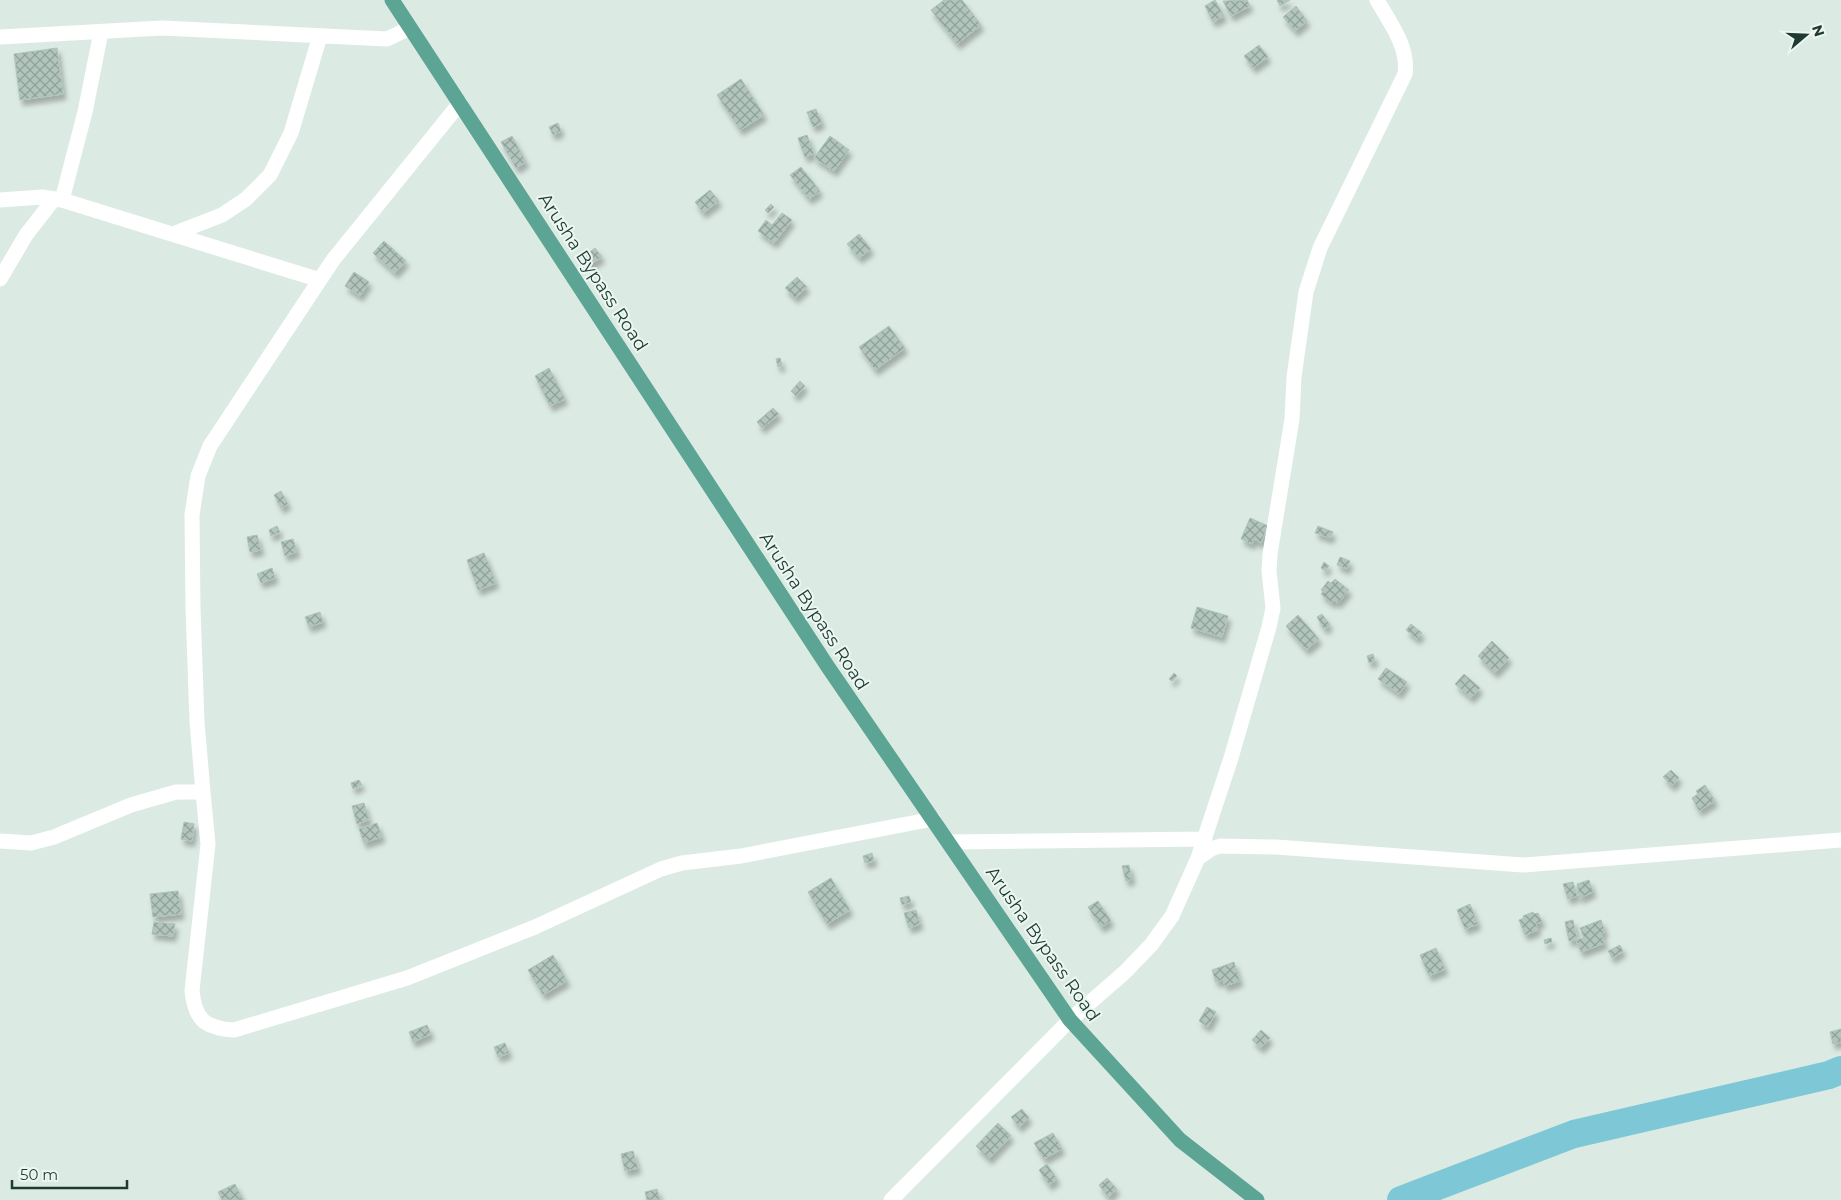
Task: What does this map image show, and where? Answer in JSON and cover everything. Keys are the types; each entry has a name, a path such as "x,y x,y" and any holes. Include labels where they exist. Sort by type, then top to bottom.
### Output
{"main road":[{"name":"Arusha Bypass Road","path":"392,0 823,659 1070,1020 1180,1140 1256,1200"}],"street":[{"path":"891,1200 1070,1020 1125,972 1150,945 1172,916 1198,858 1246,707 1269,627 1272,608 1269,571 1270,554 1292,419 1294,377 1306,292 1320,248 1405,74 1406,64 1400,40 1377,0"},
{"path":"0,37 162,28 387,39 410,28"},
{"path":"0,279 26,236 58,200 84,112 101,32"},
{"path":"173,234 222,215 246,199 270,175 291,133 320,36"},
{"path":"460,103 333,260 210,446 198,476 192,515 192,608 197,722 208,844 192,991 193,1001 201,1020 208,1026 234,1030 407,978 535,927 660,869 682,863 741,856 932,819"},
{"path":"0,200 42,197 58,200 320,280"},
{"path":"0,841 31,843 54,837 131,805 176,792 203,792"},
{"path":"948,842 1205,839"},
{"path":"1198,858 1211,849 1220,846 1243,846 1523,864 1841,840"}],"building":[{"path":"944,0 962,0 981,25 957,44 931,10"},
{"path":"1215,0 1224,16 1213,22 1205,6"},
{"path":"1247,0 1250,6 1231,16 1223,1"},
{"path":"1277,0 1290,0 1280,6"},
{"path":"1296,6 1307,21 1295,31 1283,17"},
{"path":"1259,45 1268,57 1253,68 1244,56"},
{"path":"57,48 63,94 20,100 14,54"},
{"path":"741,79 764,115 740,130 717,95"},
{"path":"816,109 822,123 813,127 807,112"},
{"path":"558,123 561,131 553,135 549,127"},
{"path":"807,135 814,154 805,157 798,138"},
{"path":"512,136 526,162 516,168 501,142"},
{"path":"830,136 849,150 834,171 814,158"},
{"path":"801,167 820,191 809,199 790,175"},
{"path":"710,190 719,201 703,213 695,202"},
{"path":"771,204 774,207 768,213 765,210"},
{"path":"782,213 792,220 774,243 758,231 766,220 772,225"},
{"path":"859,234 871,249 859,258 847,244"},
{"path":"384,241 406,261 395,273 373,253"},
{"path":"595,248 602,257 588,266 582,258"},
{"path":"354,272 369,282 360,296 345,286"},
{"path":"797,277 807,287 795,298 785,288"},
{"path":"889,326 905,348 875,370 859,347"},
{"path":"780,358 782,366 778,367 776,359"},
{"path":"549,368 565,399 550,406 535,376"},
{"path":"800,381 805,386 796,396 791,391"},
{"path":"773,408 779,414 762,428 757,422"},
{"path":"281,491 288,504 281,508 274,495"},
{"path":"1250,518 1268,526 1261,543 1254,539 1252,544 1241,539"},
{"path":"277,526 280,532 271,536 269,530"},
{"path":"1318,526 1333,532 1330,538 1315,533"},
{"path":"257,535 261,550 250,552 247,537"},
{"path":"293,539 297,552 285,556 281,542"},
{"path":"484,553 496,583 478,590 467,560"},
{"path":"1340,557 1350,561 1347,569 1337,565"},
{"path":"1324,562 1329,566 1325,571 1321,568"},
{"path":"272,568 275,578 261,583 257,574"},
{"path":"1335,579 1349,590 1338,603 1334,600 1332,603 1321,594 1323,592 1321,590 1328,581 1331,583"},
{"path":"1197,607 1228,616 1222,637 1191,628"},
{"path":"320,612 323,622 309,627 305,617"},
{"path":"1322,614 1330,625 1324,629 1317,617"},
{"path":"1298,615 1319,639 1306,650 1286,626"},
{"path":"1411,624 1422,633 1417,639 1406,630"},
{"path":"1492,641 1509,658 1495,673 1478,656"},
{"path":"1373,654 1375,661 1369,663 1367,656"},
{"path":"1386,668 1407,682 1399,694 1378,679"},
{"path":"1174,673 1177,676 1172,681 1169,679"},
{"path":"1464,674 1480,688 1471,698 1455,684"},
{"path":"1671,770 1679,778 1672,786 1663,777"},
{"path":"359,780 362,785 353,789 351,783"},
{"path":"1705,785 1715,801 1699,811 1692,798 1698,794 1696,791"},
{"path":"364,803 369,820 357,824 352,806"},
{"path":"184,822 194,824 192,841 181,839"},
{"path":"377,823 382,837 364,843 359,829"},
{"path":"872,853 874,861 865,863 863,856"},
{"path":"1129,865 1132,879 1126,881 1122,866"},
{"path":"831,878 850,910 827,924 808,892"},
{"path":"1589,880 1593,892 1580,898 1577,884"},
{"path":"1573,882 1577,896 1568,899 1563,884"},
{"path":"178,891 181,914 153,917 150,894"},
{"path":"909,896 911,902 902,905 900,898"},
{"path":"1098,901 1111,921 1101,927 1088,907"},
{"path":"1470,904 1478,924 1465,929 1457,910"},
{"path":"916,910 920,924 909,928 904,913"},
{"path":"1533,912 1534,914 1538,913 1542,922 1536,924 1538,930 1525,935 1519,920"},
{"path":"1573,920 1577,939 1569,941 1565,922"},
{"path":"1601,920 1605,932 1601,934 1605,943 1581,952 1576,940 1584,938 1580,928"},
{"path":"154,922 175,924 173,936 152,934"},
{"path":"1551,938 1552,942 1545,944 1544,940"},
{"path":"1620,945 1623,951 1612,958 1608,951"},
{"path":"1436,948 1445,969 1429,976 1420,955"},
{"path":"553,955 567,981 543,995 528,970"},
{"path":"1234,962 1240,981 1225,986 1223,980 1216,982 1212,970"},
{"path":"1207,1007 1216,1012 1208,1027 1199,1021"},
{"path":"427,1025 431,1034 413,1042 409,1032"},
{"path":"1841,1029 1841,1042 1833,1044 1830,1032"},
{"path":"1261,1030 1270,1038 1261,1048 1252,1040"},
{"path":"505,1043 509,1053 498,1057 494,1047"},
{"path":"1022,1109 1029,1118 1019,1127 1011,1117"},
{"path":"998,1123 1011,1136 989,1159 976,1146"},
{"path":"1053,1133 1062,1149 1044,1159 1034,1143"},
{"path":"633,1151 638,1168 625,1171 621,1154"},
{"path":"1047,1164 1057,1179 1049,1185 1039,1170"},
{"path":"1107,1178 1117,1189 1108,1197 1099,1185"},
{"path":"235,1184 243,1200 222,1200 218,1192"},
{"path":"657,1189 660,1200 647,1200 645,1192"}],"waterway":[{"path":"1401,1200 1574,1134 1829,1075 1841,1070"}]}
